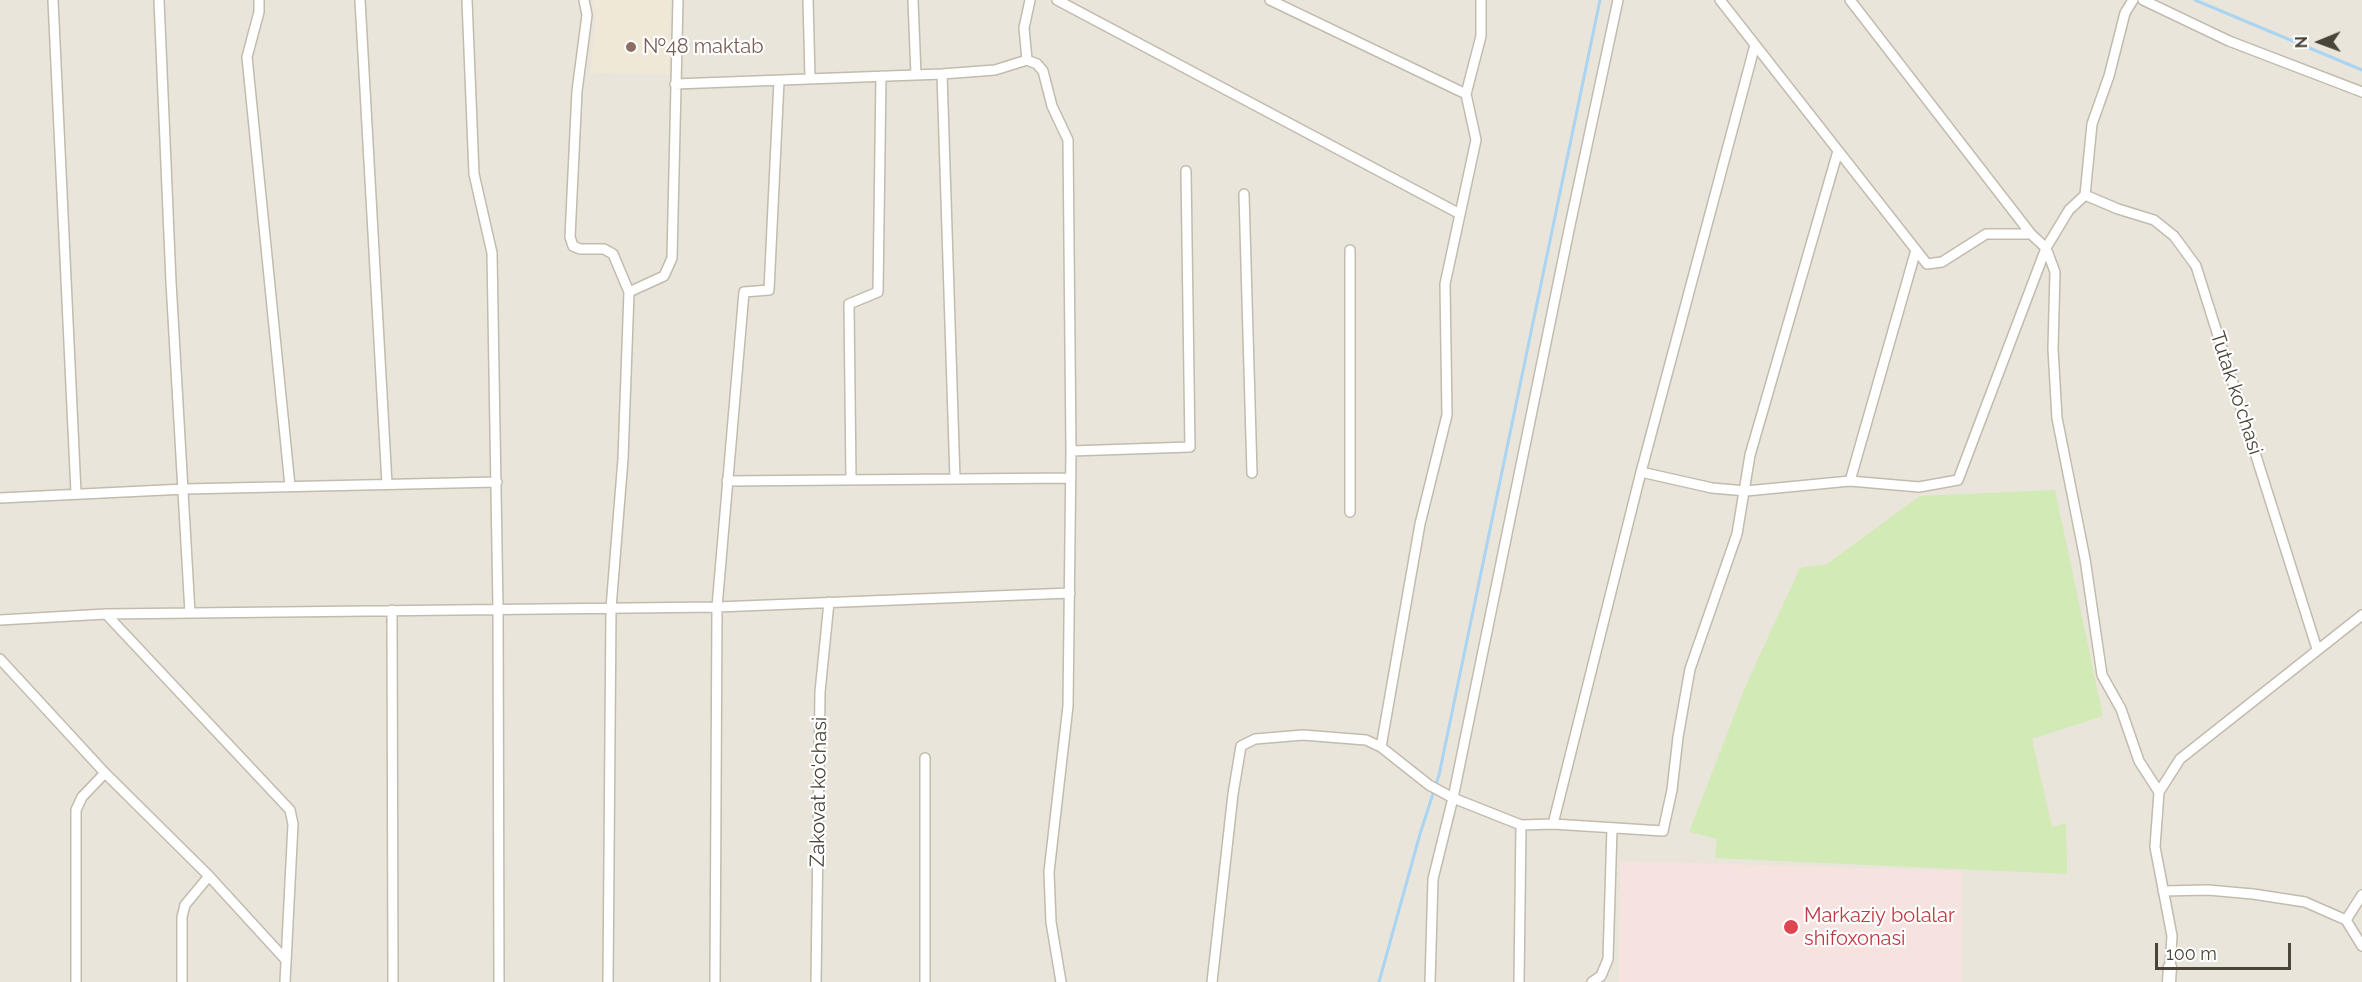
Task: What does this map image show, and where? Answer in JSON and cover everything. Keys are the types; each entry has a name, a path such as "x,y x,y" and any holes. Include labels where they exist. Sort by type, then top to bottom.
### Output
{"street":[{"path":"52,0 76,494"},
{"path":"159,0 172,293 185,489 190,613"},
{"path":"259,0 260,12 247,57 290,486"},
{"path":"360,0 387,484"},
{"path":"467,0 474,174 492,253 497,482 499,982"},
{"path":"584,0 588,15 577,91 570,237 573,246 580,249 604,249 613,254 630,292 623,459 611,608 608,982"},
{"path":"630,292 664,276 672,258 678,0"},
{"path":"808,0 810,78"},
{"path":"913,0 916,75"},
{"path":"1027,60 1024,28 1030,0"},
{"path":"1057,0 1460,214"},
{"path":"1270,0 1466,94"},
{"path":"1381,747 1420,524 1447,415 1445,284 1476,140 1466,94 1480,36 1481,0"},
{"path":"1430,982 1432,879 1618,0"},
{"path":"1720,0 1927,264 1942,262 1986,234 2031,234"},
{"path":"1850,0 2031,234 2046,248 2055,272 2053,349 2057,418 2085,559 2102,675 2121,710 2139,761 2159,792"},
{"path":"1641,472 1712,488 1746,492 1850,482 1919,487 1958,480 2046,248 2069,210 2085,195 2092,124 2109,76 2125,13 2133,0"},
{"path":"2143,0 2229,41 2362,92"},
{"path":"1553,824 1641,472 1755,45"},
{"path":"675,84 942,74 995,70 1027,60 1037,64 1043,71 1053,106 1068,140 1071,451 1068,706 1049,872 1051,922 1061,982"},
{"path":"942,74 955,479"},
{"path":"851,480 849,304 878,292 881,76"},
{"path":"714,982 717,607 744,292 769,290 779,81"},
{"path":"1212,982 1233,794 1241,746 1255,739 1303,735 1366,740 1381,747 1429,785 1521,825 1553,824 1663,831 1672,789 1690,669 1737,534 1746,492 1750,455 1838,151"},
{"path":"1071,451 1190,447 1186,171"},
{"path":"1244,194 1252,473"},
{"name":"Tutak ko'chasi","path":"2085,195 2118,209 2154,220 2174,236 2196,266 2317,649"},
{"path":"1350,250 1350,512"},
{"path":"1850,482 1916,250"},
{"path":"727,481 1071,478"},
{"path":"0,498 185,489 497,482"},
{"path":"0,620 106,614 717,607 1070,593"},
{"name":"Zakovat ko'chasi","path":"816,982 820,692 829,602"},
{"path":"392,610 393,982"},
{"path":"106,614 290,810 293,824 285,982"},
{"path":"2169,982 2172,936 2155,848 2159,792 2180,759 2362,615"},
{"path":"0,659 105,773 208,876 285,959"},
{"path":"925,758 925,982"},
{"path":"76,982 76,810 82,797 105,773"},
{"path":"1519,982 1521,825"},
{"path":"1592,982 1601,976 1608,959 1612,828"},
{"path":"182,982 184,905 208,876"},
{"path":"2163,891 2219,891 2305,902 2346,920 2362,946"},
{"path":"2346,920 2362,895"}],"shaded area":[{"path":"0,0 2362,0 2362,982 0,982"},
{"name":"№48 maktab","path":"592,0 670,0 669,74 590,73 596,20"},
{"name":"Markaziy bolalar shifoxonasi","path":"1620,861 1962,871 1962,982 1619,982"}],"green space":[{"path":"2055,490 2103,716 2032,739 2052,827 2066,823 2067,874 1715,858 1717,839 1689,832 1746,685 1800,568 1827,564 1920,496"}],"waterway":[{"path":"1379,982 1420,834 1439,775 1600,0"},
{"path":"2195,0 2362,70"}],"place":[{"name":"№48 maktab","path":"631,47"},
{"name":"Markaziy bolalar shifoxonasi","path":"1791,927"}]}
